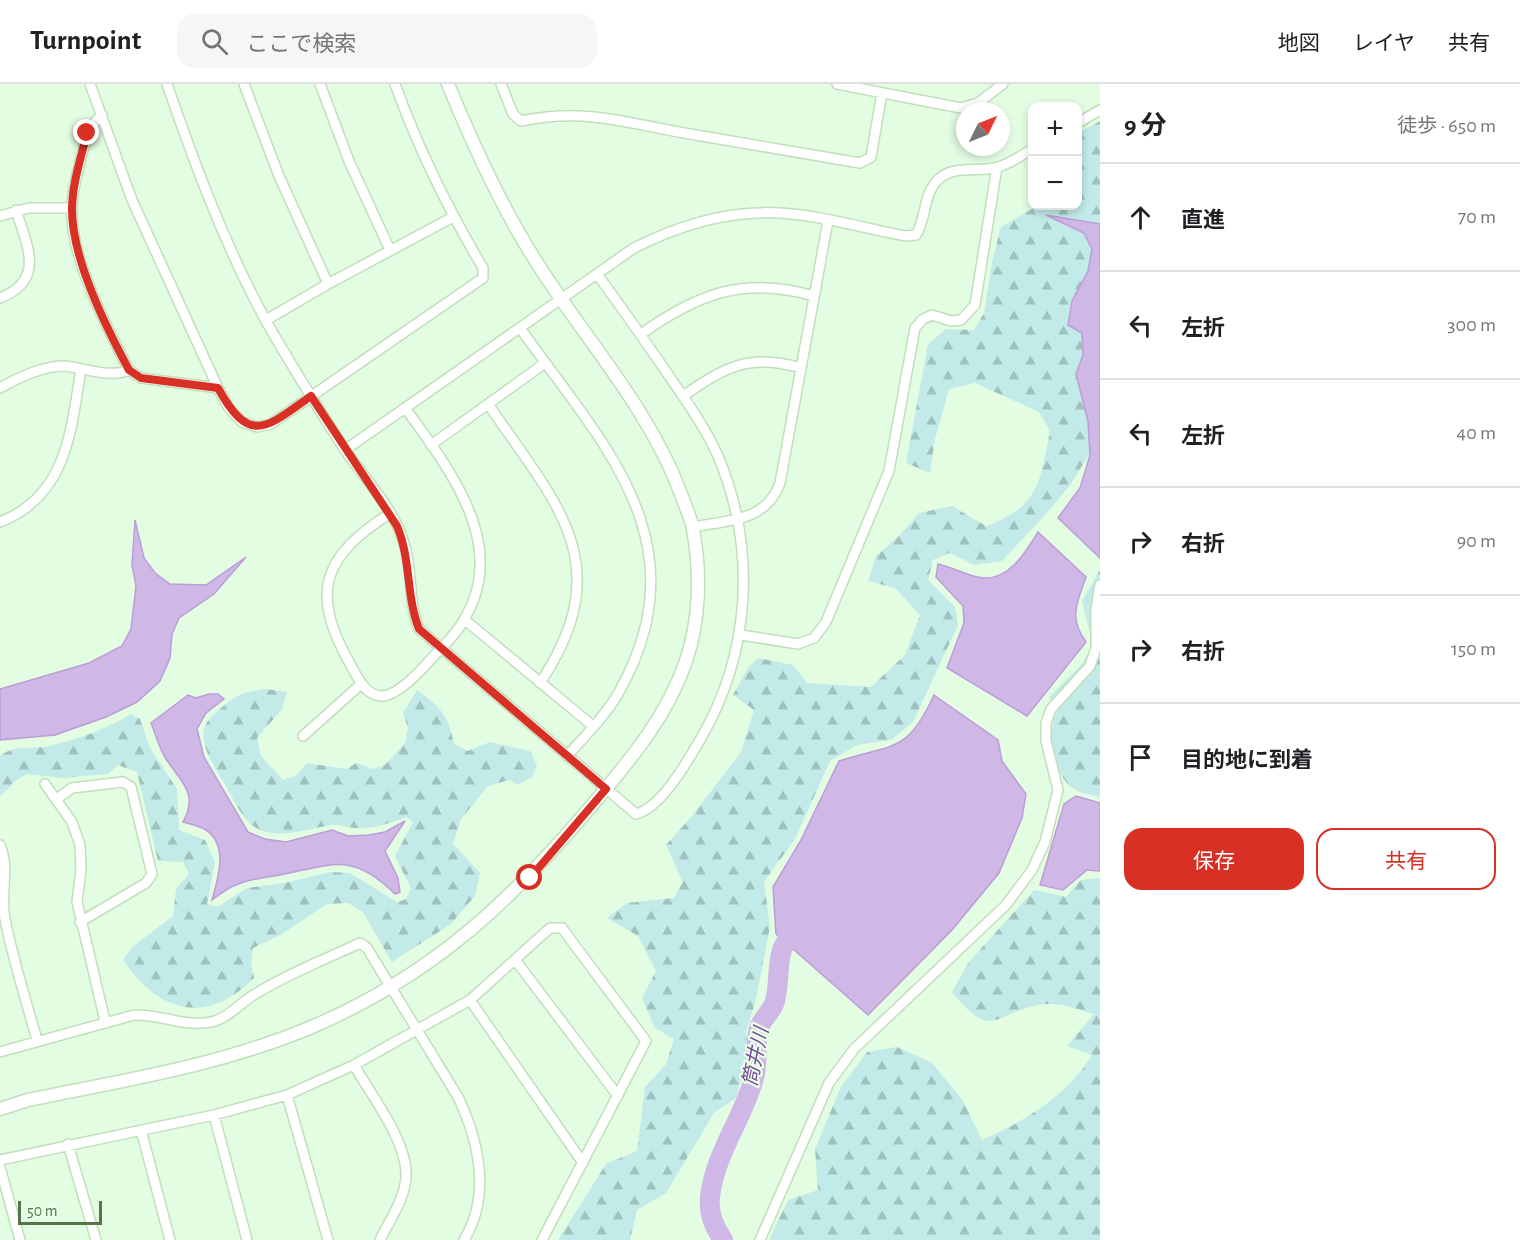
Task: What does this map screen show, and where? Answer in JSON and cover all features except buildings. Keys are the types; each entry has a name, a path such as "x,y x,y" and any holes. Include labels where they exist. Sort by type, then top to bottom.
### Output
{"street":[{"path":"90,84 132,200 218,388 229,408 242,422 257,427 271,424 483,278 483,268 453,217 395,84"},
{"path":"167,84 215,212 266,320 345,450 389,514 404,543 412,612 419,629 636,814 647,812 687,762 705,731 726,682 741,635 744,579 738,518 717,455 683,396 597,274"},
{"path":"244,84 279,176 328,284"},
{"path":"320,84 350,161 390,250"},
{"path":"0,1109 28,1100 215,1061 288,1037 392,989 483,921 530,878 644,743 668,704 687,659 695,620 698,575 693,527 661,447 644,418 561,298 505,207 470,136 448,84"},
{"path":"501,84 513,114 521,121 549,115 614,117 672,130 860,163 871,157 882,93"},
{"path":"837,84 960,108 978,103 1003,84"},
{"path":"1082,120 1100,110"},
{"path":"102,116 89,125 72,208 73,234 80,263 129,370 141,378 218,388"},
{"path":"345,450 561,298 655,237 698,222 740,214 780,213 906,236 916,235 922,226 933,185 944,174 958,169 997,167 1028,151"},
{"path":"741,635 798,644 814,638 826,622 889,471 915,328 923,319 932,315 951,321 961,320 975,305 997,167"},
{"path":"0,216 16,210 53,206 72,208"},
{"path":"0,298 12,293 24,283 30,270 29,252 16,210"},
{"path":"266,320 453,217"},
{"path":"693,527 758,512 775,497 828,221"},
{"path":"641,334 670,313 702,298 731,289 785,288 814,296"},
{"path":"520,328 617,464 634,497 645,537 651,575 647,616 637,655 618,694 567,756"},
{"path":"683,396 715,374 736,364 778,361 801,368"},
{"path":"431,445 545,363"},
{"path":"0,388 40,371 61,366 119,375 129,370"},
{"path":"0,522 20,515 39,499 52,482 72,431 81,369"},
{"path":"488,404 561,510 577,565 578,595 570,627 559,654 540,682"},
{"path":"389,514 359,533 344,548 332,568 327,591 327,614 334,636 362,684 378,696 388,696 418,674 465,620 475,597 481,573 479,546 471,512 459,488 406,409"},
{"path":"760,1240 830,1083 842,1064 854,1048 1006,905 1032,870 1045,842 1059,790 1046,741 1046,723 1051,709 1090,666 1096,648 1096,609 1100,585"},
{"path":"465,620 593,726"},
{"path":"303,736 362,684"},
{"path":"58,798 72,788 123,782 131,787 152,874 146,883 80,922"},
{"path":"45,784 58,798 72,822 80,845 81,869 77,902 105,1021"},
{"path":"0,845 4,853 2,897 5,920 37,1040"},
{"path":"0,1160 214,1114 287,1095 354,1065 470,1000 550,928 562,928 646,1041 542,1240"},
{"path":"0,1052 105,1021 154,1015 176,1023 215,1021 229,1014 258,992 360,943 367,948 418,1031 458,1097 469,1121 476,1145 479,1172 478,1203 464,1240"},
{"path":"516,961 618,1096"},
{"path":"470,1000 583,1163"},
{"path":"354,1065 393,1131 405,1158 406,1177 402,1196 380,1240"},
{"path":"287,1095 328,1240"},
{"path":"214,1114 247,1240"},
{"path":"141,1130 170,1240"},
{"path":"68,1144 96,1240"},
{"path":"0,1167 20,1240"}],"green space":[{"path":"1100,121 1100,325 1092,396 1090,453 1070,485 1002,561 975,565 949,553 933,560 928,580 955,607 958,625 913,722 891,740 857,745 830,761 795,839 764,882 770,927 756,999 746,1032 748,1054 736,1098 714,1113 666,1193 637,1210 630,1240 558,1240 606,1164 637,1151 645,1087 666,1064 674,1039 655,1028 642,998 656,971 638,936 607,918 627,903 674,898 683,882 666,845 692,816 741,752 754,710 733,695 748,668 758,658 793,665 807,683 871,687 905,655 920,615 895,588 868,581 876,556 900,535 919,513 952,506 986,526 1004,518 1027,501 1040,478 1050,431 1039,412 975,383 949,389 935,439 930,473 906,463 928,344 946,329 974,330 984,313 992,262 1001,227 1030,210 1082,210 1082,131"},
{"path":"1100,570 1100,797 1073,788 1061,774 1052,746 1052,727 1057,709 1049,697 1082,664 1093,645 1082,601"},
{"path":"266,689 287,692 282,709 257,738 261,756 283,780 297,775 307,763 347,769 356,763 373,769 385,765 405,743 408,728 403,713 417,690 442,712 449,725 454,744 468,751 490,742 530,751 537,765 532,777 518,785 509,780 488,786 461,819 453,844 480,873 475,896 451,924 392,962 363,912 348,903 327,904 282,934 253,948 251,963 254,978 236,993 219,1003 201,1007 184,1007 168,1002 152,992 123,960 132,947 173,916 176,889 189,874 183,862 158,861 137,772 118,765 108,774 64,778 27,774 14,782 0,797 0,756 11,750 49,746 81,737 131,714 140,719 150,748 177,789 179,830 205,840 215,862 207,904 217,907 247,888 284,883 330,872 350,873 397,902 406,899 411,888 395,856 413,822 407,817 368,828 332,825 278,833 254,827 240,812 207,752 203,736 204,729 211,717 231,700 247,692"},
{"path":"1100,878 1100,1240 769,1240 788,1200 818,1190 815,1149 841,1087 867,1052 897,1047 932,1063 962,1099 982,1140 1044,1106 1082,1070 1092,1055 1067,1046 1094,1014 1067,1006 1046,1004 1023,1009 993,1021 985,1020 976,1016 952,992 968,963 1034,890 1066,897 1081,880"}],"shaded area":[{"path":"1046,215 1100,224 1100,558 1058,518 1080,488 1090,455 1088,421 1076,374 1083,355 1082,333 1068,325 1072,301 1088,271 1092,249 1084,233"},
{"path":"135,520 144,558 155,573 170,584 206,585 246,557 214,594 179,618 172,634 170,658 160,681 137,702 106,717 55,735 0,740 0,689 89,663 122,646 131,629 136,586 132,565"},
{"path":"1038,532 1086,577 1077,602 1076,617 1080,633 1086,642 1027,716 947,668 964,623 963,606 936,577 938,564 983,578 1001,574 1016,563"},
{"path":"218,694 224,699 206,713 197,729 204,757 248,832 265,839 286,842 332,830 348,836 369,835 385,832 405,821 385,851 398,878 400,892 395,894 380,880 353,866 328,865 244,882 229,888 212,900 220,863 217,844 206,830 183,822 189,795 159,746 151,723 188,695 196,698"},
{"path":"934,695 998,740 1002,761 1026,794 1022,818 999,873 952,930 868,1015 776,934 773,887 801,840 839,761 886,748 907,737 924,714"},
{"path":"1076,796 1100,803 1100,871 1087,870 1063,890 1040,885 1064,804"}],"waterway":[{"name":"筒井川","path":"723,1240 714,1225 711,1214 710,1197 713,1181 717,1166 754,1078 760,1024 775,1001 782,950 793,933 804,925"}],"route":[{"path":"87,133 75,183 72,208 73,234 80,263 129,370 141,378 218,388 229,408 242,422 257,427 271,424 311,396 397,526 404,543 408,564 412,612 419,629 606,789 530,878"}]}
